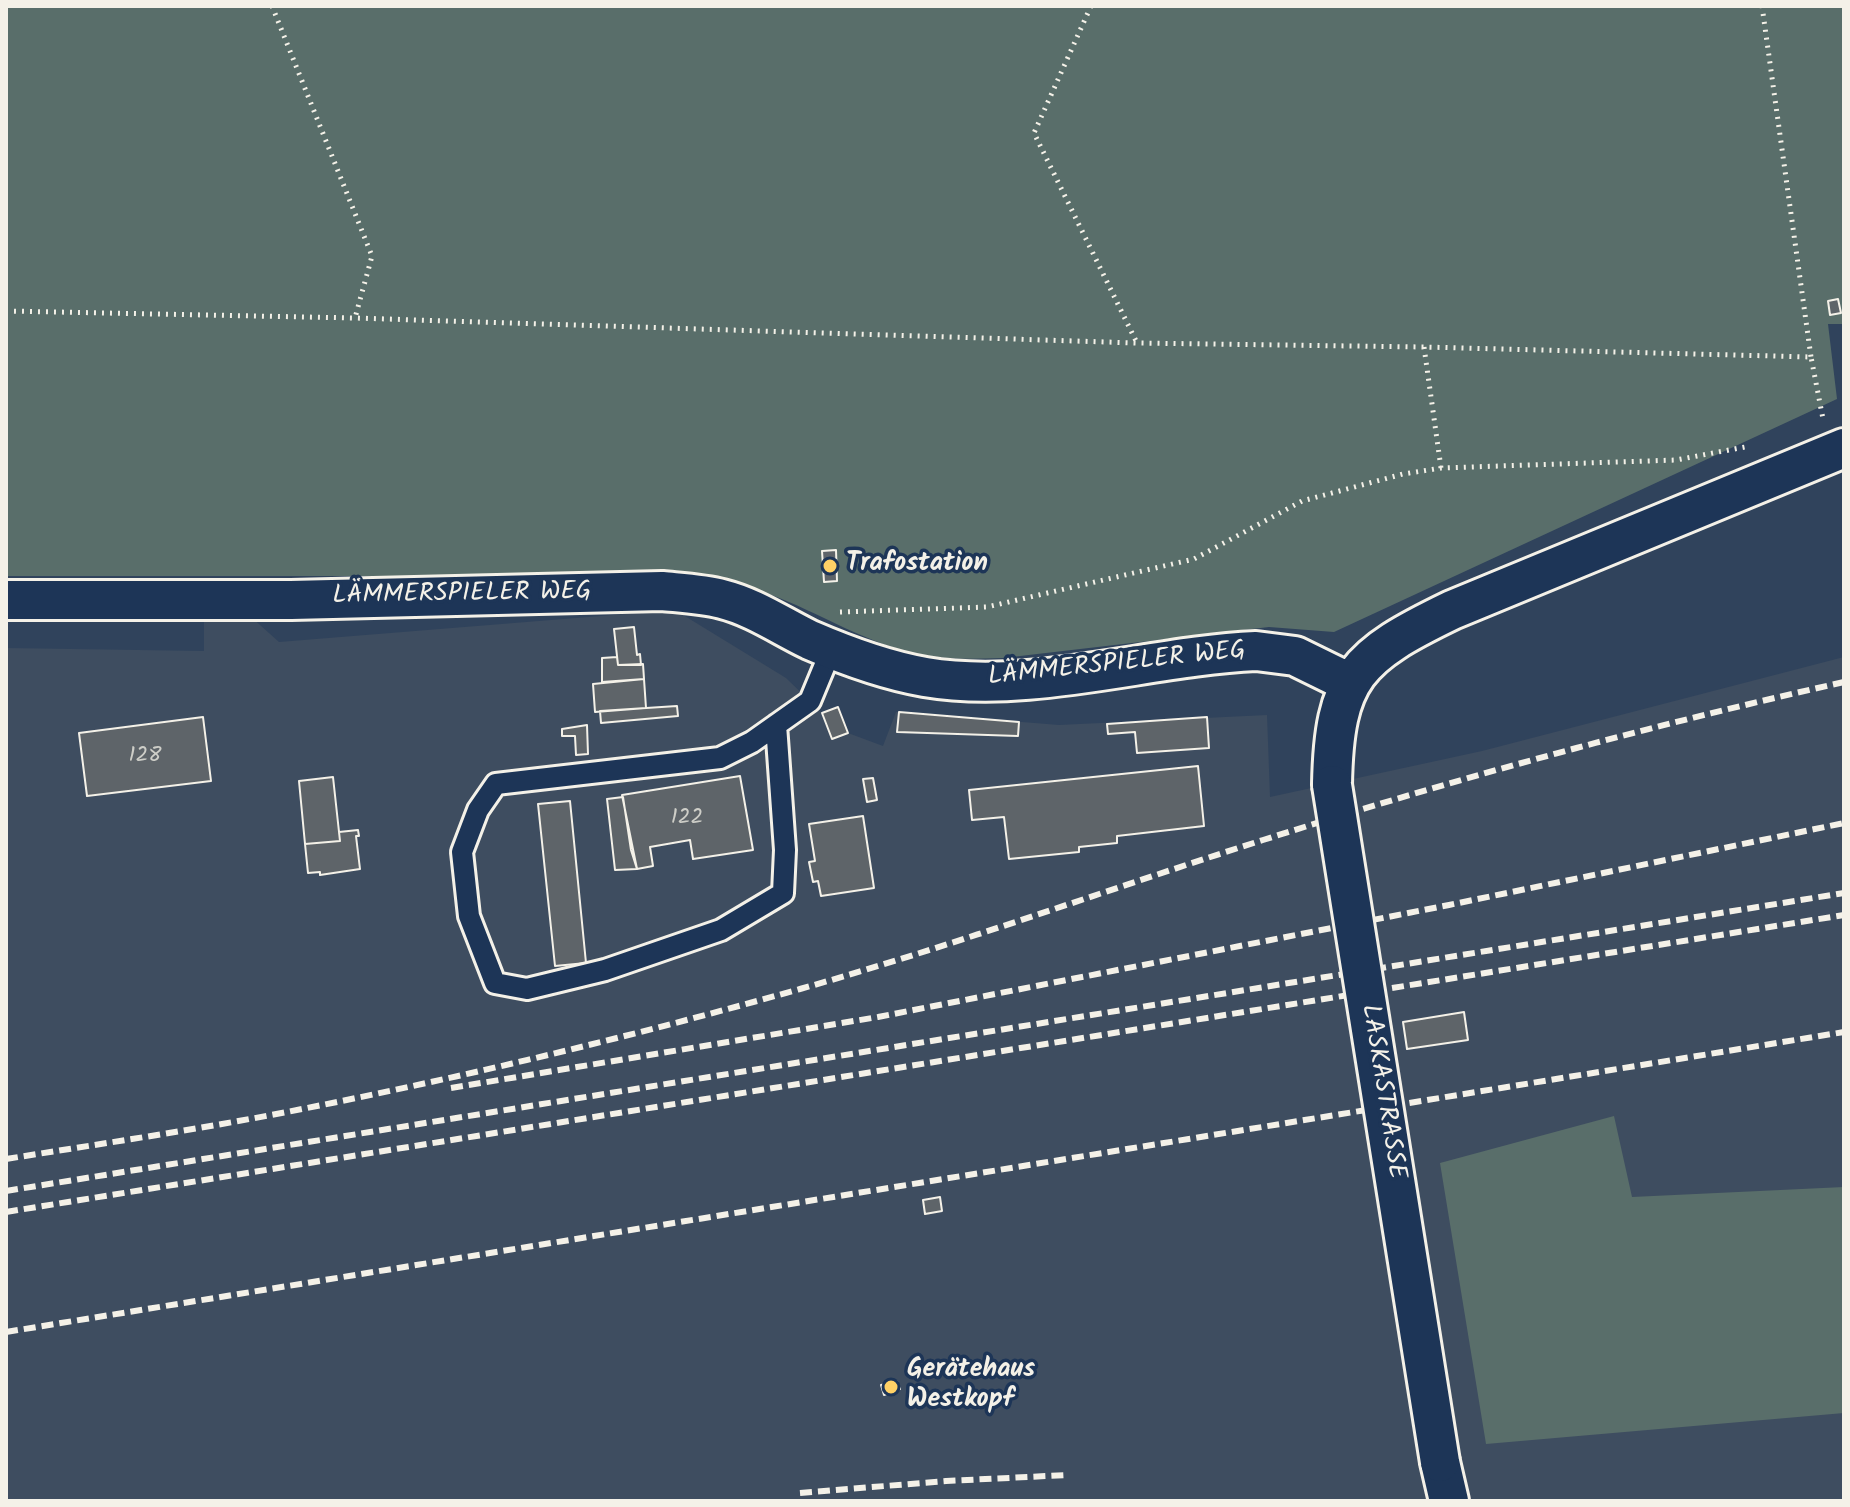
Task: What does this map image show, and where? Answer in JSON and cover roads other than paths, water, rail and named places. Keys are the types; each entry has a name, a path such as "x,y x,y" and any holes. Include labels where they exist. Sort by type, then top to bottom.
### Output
{"street":[{"path":"1350,683 1377,652 1415,628 1834,428"},
{"name":"LÄMMERSPIELER WEG","path":"6,600 291,600 662,591 723,599 830,630 896,671 972,682 1025,679 1238,652 1273,652 1295,656 1350,683"},
{"name":"LASKASTRASSE","path":"1350,683 1336,720 1332,785 1440,1462 1449,1501"}],"lane":[{"path":"776,725 785,850 783,893 721,930 605,970 527,989 495,983 469,916 462,852 478,810 496,784 720,758 752,742 776,725 810,701 830,630"}],"railway":[{"path":"6,1159 307,1108 493,1068 678,1022 916,954 1407,796 1625,735 1844,682"},
{"path":"451,1088 878,1017 1449,905 1844,823"},
{"path":"6,1191 1844,893"},
{"path":"6,1212 1844,915"},
{"path":"6,1332 1844,1032"},
{"path":"800,1493 1068,1475"}],"place":[{"name":"Trafostation","path":"830,566"},
{"name":"Gerätehaus Westkopf","path":"891,1387"}]}
